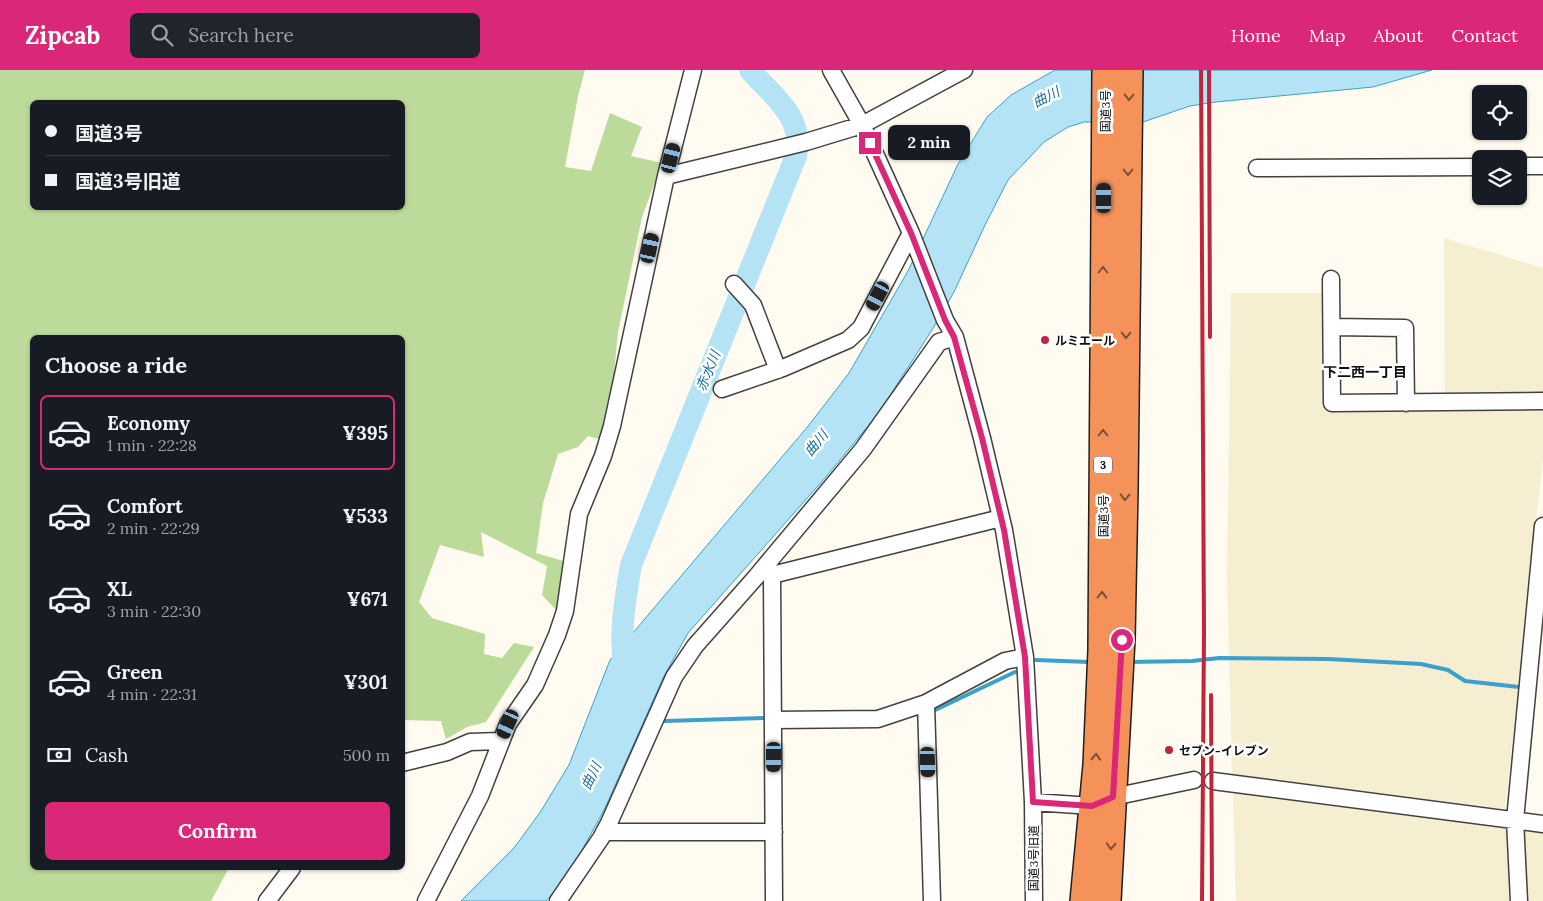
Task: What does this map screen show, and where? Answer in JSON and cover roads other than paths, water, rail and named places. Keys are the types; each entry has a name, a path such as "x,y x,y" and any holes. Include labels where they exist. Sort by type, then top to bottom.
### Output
{"highway":[{"name":"国道3号","path":"1105,70 1116,123"},
{"name":"国道3号","path":"1109,900 1102,802 1096,765 1116,123 1130,70"},
{"name":"国道3号","path":"1083,901 1102,802"}],"street":[{"path":"426,901 480,796 508,724 535,684 557,635 565,611 579,514 603,456 612,426 666,176 692,70"},
{"name":"国道3号旧道","path":"831,70 862,126 914,240 945,320 954,337 982,438 1001,518 1025,657 1033,802 1034,901"},
{"path":"666,176 806,142 862,126 964,70"},
{"path":"1527,166 1543,166"},
{"path":"1257,168 1472,167"},
{"path":"722,389 778,370 848,340 861,328 914,240"},
{"path":"1331,279 1332,403 1543,401"},
{"path":"734,284 753,305 778,370"},
{"path":"1332,328 1405,328 1406,403"},
{"path":"558,901 604,832 674,677 695,646 863,449 939,342 954,337"},
{"path":"774,901 772,575 1001,518"},
{"path":"1519,901 1515,820 1535,688 1543,526"},
{"path":"774,720 878,719 926,703 1005,661 1025,657"},
{"path":"926,703 932,901"},
{"path":"405,762 447,752 470,742 500,741"},
{"path":"1033,802 1102,802 1194,780"},
{"path":"1213,780 1543,824"},
{"path":"604,832 774,832"},
{"path":"267,901 290,870"}],"water":[{"name":"曲川","path":"1055,70 1432,70 1373,87 1190,106 1143,122 1084,122 1068,127 1044,142 1008,180 954,292 878,414 825,478 688,633 664,676 605,808 568,876 546,901 461,901 514,848 541,811 569,765 610,660 809,425 849,373 908,271 958,164 987,117 1011,95"}],"waterway":[{"name":"赤水川","path":"625,676 622,647 623,620 631,565 796,156 797,142 791,118 777,98 750,70"},
{"path":"1128,662 1192,661 1219,658 1328,659 1421,664 1448,670 1465,681 1519,687"},
{"path":"1036,660 1089,662"},
{"path":"931,712 1015,672"},
{"path":"659,719 665,721 766,718"}],"railway":[{"path":"1201,70 1204,631 1202,901"},
{"path":"1209,70 1210,337"},
{"path":"1211,695 1212,901"}],"place":[{"name":"ルミエール","path":"1045,340"},
{"name":"セブン-イレブン","path":"1169,750"}],"district":[{"name":"下二西一丁目","path":"1365,372"}]}
